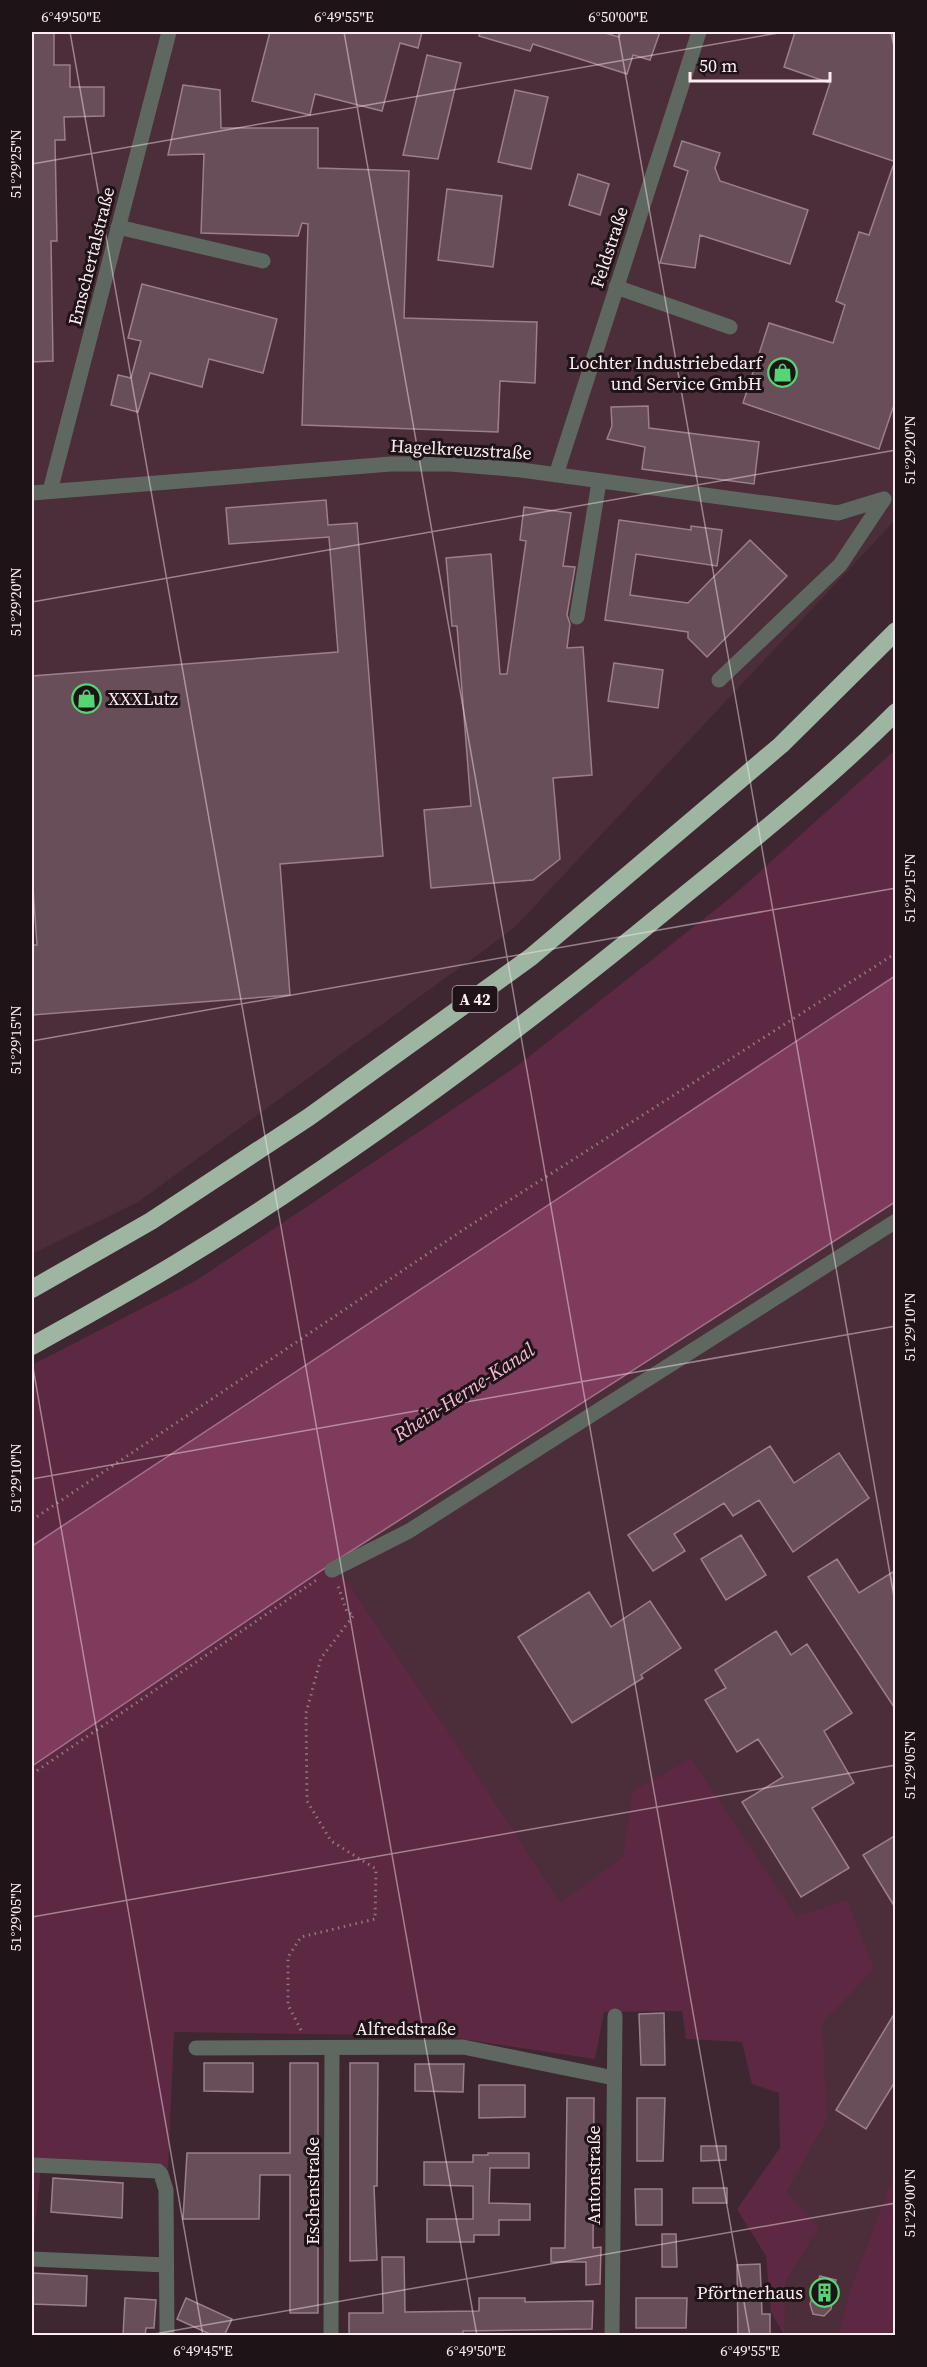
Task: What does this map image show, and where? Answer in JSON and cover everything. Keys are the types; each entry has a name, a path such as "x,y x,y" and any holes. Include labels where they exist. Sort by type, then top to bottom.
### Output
{"highway":[{"name":"A 42","path":"32,1289 151,1221 309,1117 531,957 781,745 896,632"},
{"name":"A 42","path":"32,1346 177,1263 340,1157 461,1071 575,986 734,856 896,712"}],"street":[{"name":"Emschertalstraße","path":"51,491 169,32"},
{"name":"Feldstraße","path":"556,475 699,32"},
{"path":"118,227 263,261"},
{"path":"616,287 730,327"},
{"name":"Hagelkreuzstraße","path":"32,492 391,464 450,465 556,475 838,513 884,499 840,565 719,680"},
{"path":"577,617 599,482"},
{"path":"332,1570 409,1531 896,1221"},
{"name":"Antonstraße","path":"612,2336 615,2016"},
{"name":"Alfredstraße","path":"196,2048 463,2047 614,2078"},
{"name":"Eschenstraße","path":"331,2336 332,2048"},
{"path":"32,2165 158,2171 162,2174 166,2190 167,2336"},
{"path":"32,2259 166,2265"}],"path":[{"path":"32,1520 473,1223 896,953"},
{"path":"32,1774 332,1570 347,1612 354,1615 321,1658 306,1713 307,1801 331,1841 376,1869 375,1918 301,1937 288,1957 288,2005 310,2048"}],"shaded area":[{"path":"32,32 895,32 895,520 514,928 138,1202 32,1254"},
{"path":"895,750 895,976 32,1546 32,1365 197,1280 516,1067 734,895"},
{"path":"895,1202 895,2171 849,2293 839,2335 784,2335 786,2281 819,2228 763,2191 802,2093 623,1857 560,1904 474,1770 334,1562"},
{"path":"334,1562 560,1903 623,1857 633,1791 691,1759 796,1917 847,1900 874,1969 822,2023 827,2119 786,2192 819,2228 786,2281 784,2335 771,2312 766,2256 737,2209 780,2148 779,2093 752,2084 742,2042 686,2039 682,2011 604,2012 595,2059 442,2036 174,2032 168,2168 41,2166 34,2239 32,2239 32,1766"},
{"path":"895,2171 895,2335 839,2335 849,2293"}],"water":[{"name":"Rhein-Herne-Kanal","path":"895,976 895,1202 334,1562 32,1766 32,1546"}],"building":[{"path":"32,32 54,32 54,65 70,65 70,87 104,87 104,116 64,117 65,140 55,140 57,241 51,241 53,361 32,362"},
{"path":"270,32 422,32 418,48 400,43 382,111 315,94 310,115 252,101"},
{"path":"480,32 602,32 619,37 621,32 660,32 650,60 633,55 627,74 533,44 530,51 479,36"},
{"path":"795,32 896,32 896,162 813,134 830,83 784,67"},
{"path":"427,55 461,63 438,159 403,155"},
{"path":"183,85 220,90 221,128 318,128 318,168 409,171 404,318 537,322 535,383 500,381 498,432 302,425 308,224 302,223 298,236 201,233 204,154 168,155"},
{"path":"515,90 548,97 531,169 498,162"},
{"path":"682,141 720,153 715,168 720,181 808,210 790,264 700,235 695,268 660,263 688,171 674,166"},
{"path":"893,166 896,166 896,399 879,449 743,403 769,323 833,343 845,305 836,301 859,232 869,235"},
{"path":"578,174 609,184 600,215 569,205"},
{"path":"447,189 502,196 493,267 438,260"},
{"path":"142,284 277,319 263,373 209,359 202,387 150,373 138,412 111,405 118,375 131,378 141,341 128,338"},
{"path":"648,406 649,428 759,442 754,484 642,469 645,447 607,439 612,426 611,407"},
{"path":"326,500 328,525 357,523 383,856 280,864 290,995 32,1015 32,945 37,945 32,874 32,676 338,652 329,537 229,544 226,508"},
{"path":"524,507 571,513 563,566 575,567 567,615 570,624 567,648 583,647 592,775 553,778 560,859 533,880 431,888 424,810 471,806 457,626 452,626 446,558 491,554 500,674 507,674 526,541 520,540"},
{"path":"619,520 691,530 691,526 722,530 717,566 636,554 630,595 688,603 750,540 787,576 707,657 688,638 688,632 605,620"},
{"path":"614,663 663,670 658,708 608,701"},
{"path":"770,1446 794,1483 839,1453 869,1498 793,1552 759,1500 733,1516 724,1503 674,1534 685,1551 653,1571 628,1535"},
{"path":"741,1535 766,1575 726,1600 701,1559"},
{"path":"837,1559 859,1593 896,1570 896,1710 808,1577"},
{"path":"589,1592 611,1627 650,1601 681,1648 641,1675 643,1678 572,1723 518,1637"},
{"path":"776,1631 791,1655 807,1644 852,1713 824,1731 854,1783 812,1808 849,1868 801,1897 742,1802 783,1777 758,1739 737,1752 705,1700 726,1688 715,1670"},
{"path":"896,1835 896,1909 863,1855"},
{"path":"896,2011 896,2080 866,2129 836,2110"},
{"path":"664,2013 665,2065 641,2065 639,2014"},
{"path":"204,2063 253,2063 253,2092 204,2091"},
{"path":"290,2063 318,2063 318,2313 290,2313 290,2175 260,2175 259,2219 183,2219 187,2153 290,2153"},
{"path":"350,2063 378,2063 377,2186 374,2186 377,2260 350,2261"},
{"path":"415,2064 464,2064 463,2092 415,2091"},
{"path":"479,2085 525,2085 525,2117 479,2118"},
{"path":"567,2098 594,2098 593,2248 601,2247 600,2284 586,2285 586,2262 551,2262 551,2248 565,2248"},
{"path":"637,2098 665,2098 663,2161 637,2161"},
{"path":"701,2146 726,2146 726,2160 701,2161"},
{"path":"488,2153 529,2153 529,2168 490,2168 489,2203 530,2204 530,2220 499,2220 499,2235 474,2235 474,2242 427,2242 427,2219 473,2219 473,2186 424,2185 424,2162 473,2162 473,2155 488,2155"},
{"path":"53,2178 123,2183 122,2218 51,2212"},
{"path":"693,2188 727,2188 727,2203 693,2203"},
{"path":"635,2189 662,2189 662,2225 636,2225"},
{"path":"662,2234 676,2234 677,2267 662,2267"},
{"path":"382,2257 404,2257 405,2312 479,2311 479,2298 525,2298 525,2302 593,2301 592,2329 463,2331 463,2336 349,2336 349,2313 383,2313"},
{"path":"760,2264 762,2314 770,2314 770,2336 738,2336 737,2265"},
{"path":"32,2273 87,2276 86,2306 32,2304"},
{"name":"Pförtnerhaus","path":"820,2276 836,2280 831,2309 824,2316 813,2314 810,2304"},
{"path":"125,2298 156,2300 154,2328 146,2328 145,2336 123,2336"},
{"path":"186,2298 232,2319 224,2336 214,2336 177,2319"},
{"path":"636,2298 687,2298 686,2328 636,2328"}],"place":[{"name":"Lochter Industriebedarf und Service GmbH","path":"783,372"},
{"name":"XXXLutz","path":"87,698"},
{"name":"Pförtnerhaus","path":"824,2292"}]}
